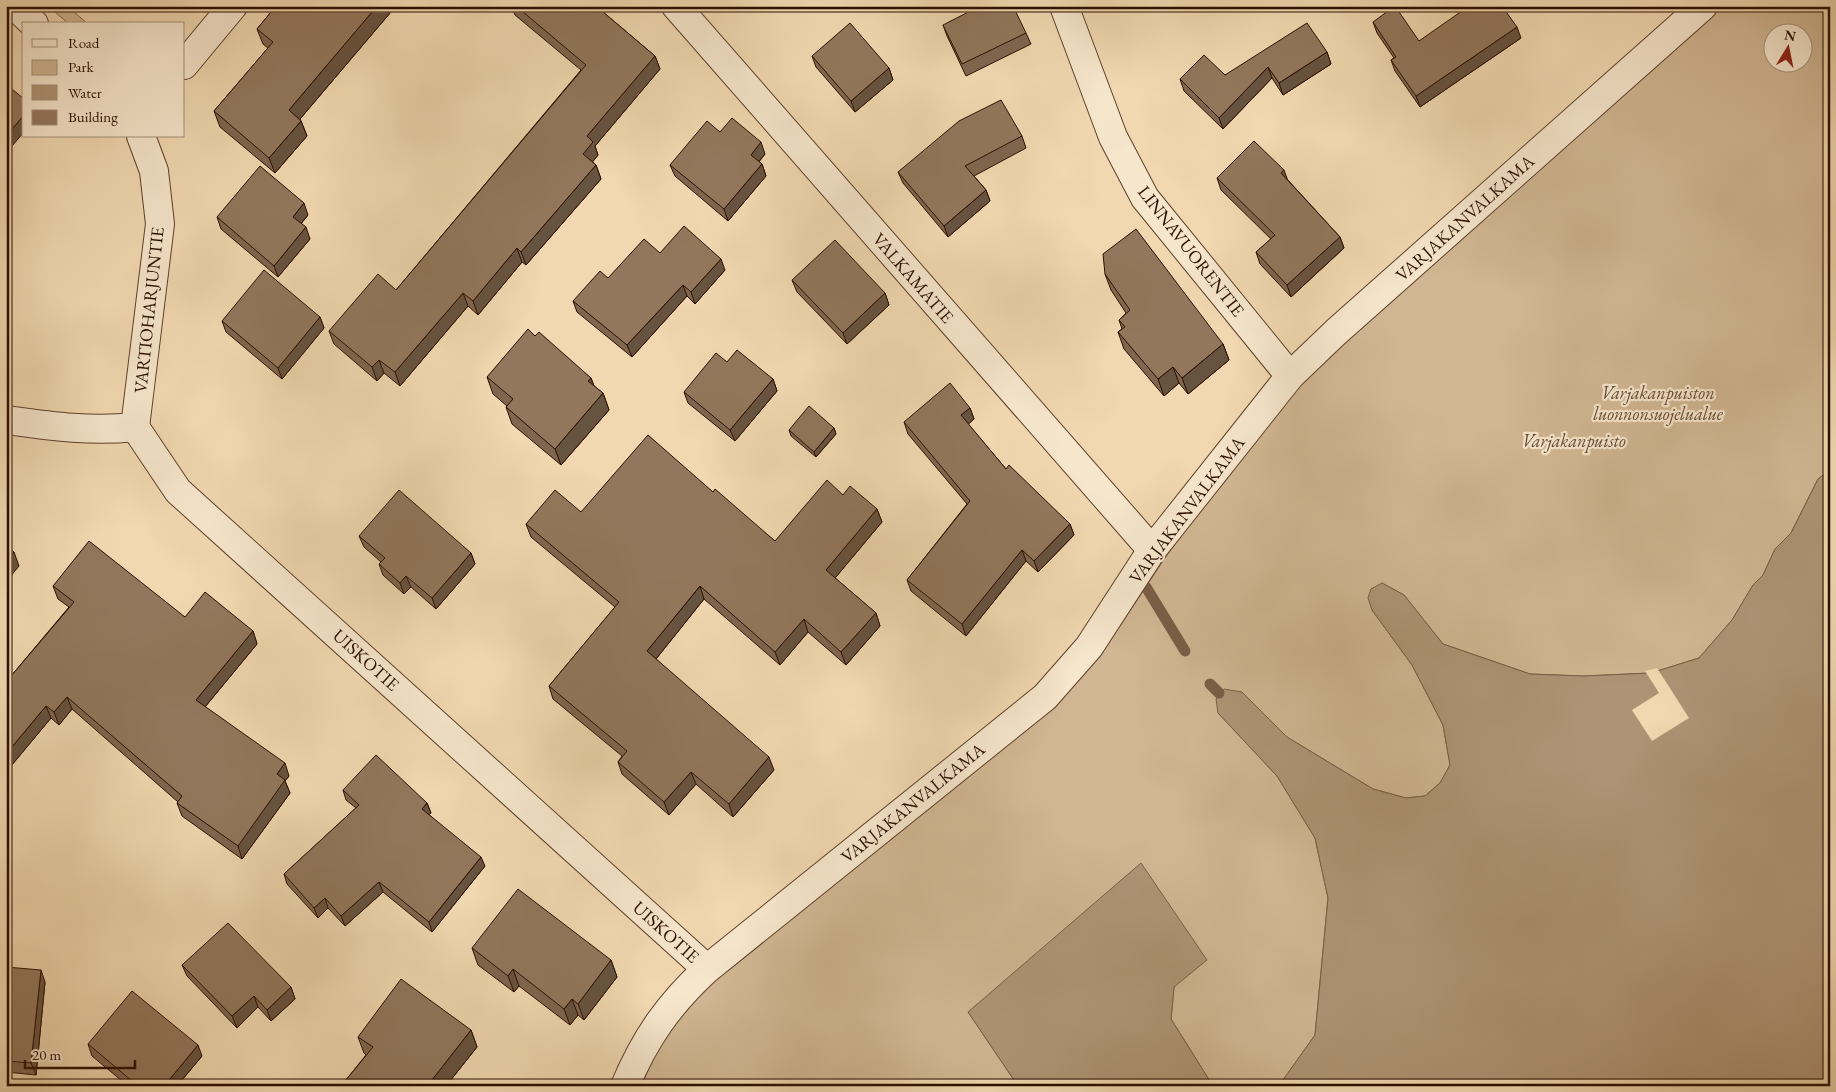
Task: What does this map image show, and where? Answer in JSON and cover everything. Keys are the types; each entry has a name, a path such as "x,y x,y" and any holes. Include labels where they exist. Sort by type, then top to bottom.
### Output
{"street":[{"path":"15,6 32,22"},
{"path":"185,64 233,6"},
{"name":"VALKAMATIE","path":"676,6 1152,550"},
{"name":"LINNAVUORENTIE","path":"1064,6 1113,137 1146,198 1290,376"},
{"name":"VARJAKANVALKAMA","path":"625,1086 652,1031 683,991 706,969 1045,697 1089,648 1152,550 1290,376 1343,326 1703,6"},
{"name":"VARTIOHARJUNTIE","path":"135,427 160,224 154,171 142,138"},
{"path":"6,420 79,429 105,430 135,427"},
{"name":"UISKOTIE","path":"135,427 178,491 706,969"}],"green space":[{"path":"48,6 67,6 86,22 67,22"},
{"name":"Varjakanpuisto","path":"1720,6 1830,6 1830,470 1818,479 1791,533 1775,549 1763,575 1753,585 1732,620 1699,658 1651,673 1583,676 1530,674 1443,644 1404,595 1382,583 1372,610 1412,665 1443,725 1450,765 1440,783 1425,796 1406,798 1373,789 1287,737 1242,692 1218,713 1277,776 1315,838 1328,898 1315,1035 1283,1080 1276,1086 1213,1086 1171,1019 1174,987 968,1012 1018,1086 641,1086 674,1012 1069,688 1104,650 1165,558 1267,419 1329,353"}],"water":[{"path":"1830,470 1830,1086 1276,1086 1283,1080 1315,1035 1328,898 1315,838 1277,776 1218,713 1216,699 1224,689 1242,692 1287,737 1373,789 1406,798 1425,796 1440,783 1450,765 1443,725 1412,665 1372,610 1368,598 1371,589 1382,583 1404,595 1443,644 1530,674 1583,676 1651,673 1699,658 1732,620 1753,585 1763,575 1775,549 1791,533 1818,479"},
{"path":"1141,863 1207,960 1174,987 1171,1019 1213,1086 1018,1086 968,1012"}],"pier":[{"path":"1657,668 1689,718 1652,741 1632,710 1659,693 1645,671"}],"building":[{"path":"276,6 377,6 289,110 301,121 269,158 214,111 273,42 257,29"},
{"path":"516,6 596,6 655,56 587,136 593,142 583,154 596,165 521,252 517,248 473,301 463,293 395,372 379,360 372,367 329,331 378,274 396,290 586,65"},
{"path":"980,6 1013,6 1026,33 962,64 943,25"},
{"path":"1395,6 1419,41 1469,6 1502,6 1517,27 1416,96 1391,60 1396,57 1373,22"},
{"path":"850,23 889,68 851,101 812,56"},
{"path":"1307,23 1327,52 1279,83 1268,67 1219,118 1180,79 1204,55 1225,75"},
{"path":"6,84 22,97 22,117 6,136"},
{"path":"1001,100 1022,136 965,166 986,190 944,226 898,172 959,121"},
{"path":"732,118 761,142 751,155 762,164 724,209 670,165 707,121 720,132"},
{"path":"1254,141 1284,170 1281,173 1340,237 1287,285 1256,252 1275,235 1217,178"},
{"path":"260,166 304,203 293,217 306,227 274,266 217,217"},
{"path":"684,226 721,259 691,292 683,285 627,345 573,301 600,271 608,278 644,239 660,253"},
{"path":"1136,229 1223,344 1182,378 1173,367 1158,379 1118,332 1125,327 1119,320 1130,310 1105,274 1103,254"},
{"path":"835,240 885,293 843,333 792,280"},
{"path":"264,270 320,317 278,368 222,321"},
{"path":"528,329 535,336 539,332 591,378 588,381 603,393 555,449 506,407 513,399 487,377"},
{"path":"737,350 773,379 730,430 684,392 716,353 727,362"},
{"path":"950,383 970,408 961,415 1006,469 1009,465 1070,524 1034,561 1022,550 962,624 907,580 970,501 904,422"},
{"path":"809,406 834,428 814,452 789,430"},
{"path":"648,435 713,492 715,489 775,541 827,480 843,495 850,486 877,509 826,570 876,613 841,652 804,619 775,652 700,586 647,651 769,757 729,804 691,772 664,802 618,762 627,751 549,686 619,602 526,524 555,490 581,512"},
{"path":"399,490 471,553 432,598 406,576 400,583 379,564 385,558 359,536"},
{"path":"89,541 185,617 205,592 253,631 196,700 285,763 277,774 285,780 238,846 177,803 182,796 67,697 54,712 46,706 6,754 6,682 74,602 53,586"},
{"path":"6,545 14,552 6,561"},
{"path":"376,755 427,803 422,809 481,857 429,922 379,882 341,916 325,898 314,908 284,874 359,805 343,790"},
{"path":"518,889 611,960 578,1004 572,999 564,1009 513,969 508,976 472,948"},
{"path":"228,923 291,987 267,1010 254,996 232,1016 182,965"},
{"path":"6,967 41,970 31,1063 6,1061"},
{"path":"401,979 471,1030 429,1086 341,1086 373,1047 358,1037"},
{"path":"132,991 198,1045 164,1086 138,1086 88,1044"}],"waterway":[{"path":"1146,587 1185,651"},
{"path":"1210,684 1219,693"}],"park label":[{"name":"Varjakanpuiston luonnonsuojelualue","path":"1658,403"}]}
